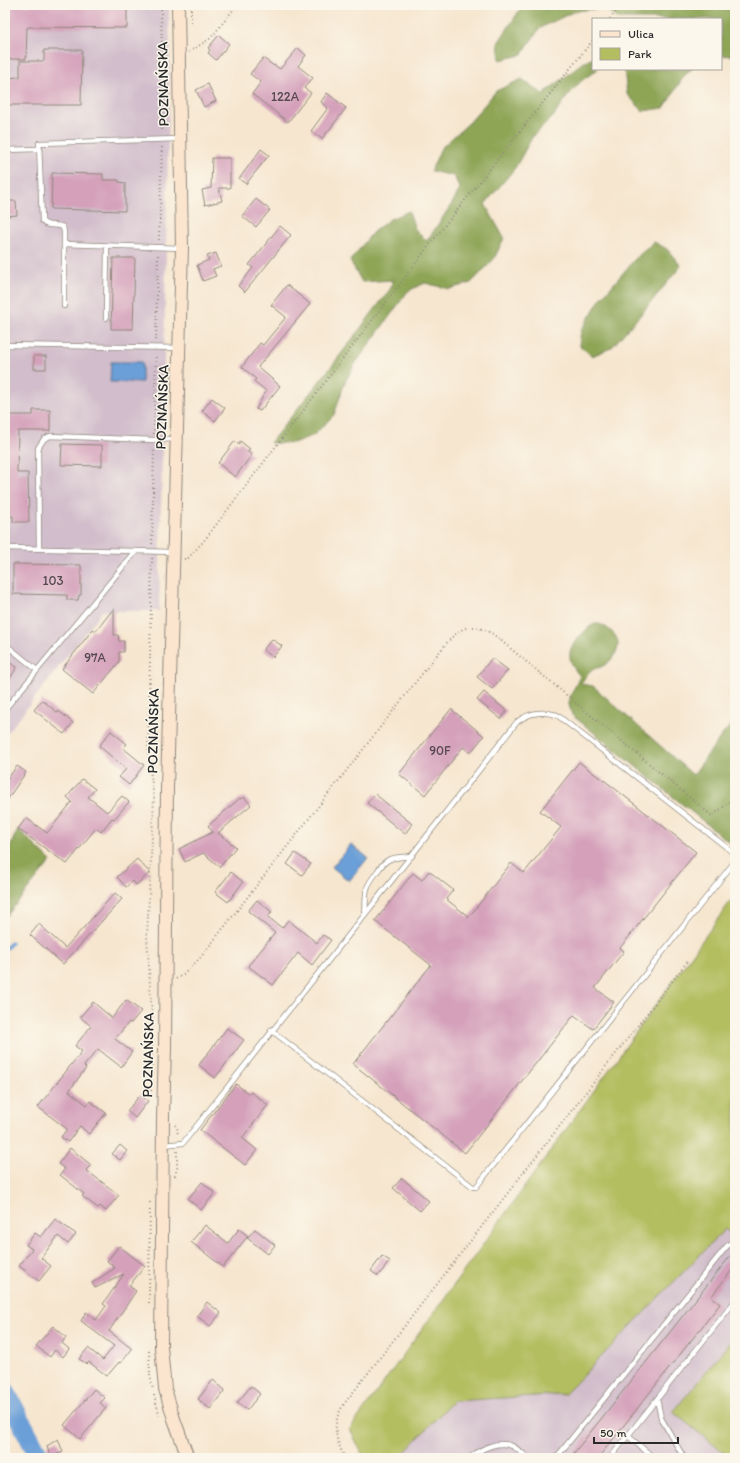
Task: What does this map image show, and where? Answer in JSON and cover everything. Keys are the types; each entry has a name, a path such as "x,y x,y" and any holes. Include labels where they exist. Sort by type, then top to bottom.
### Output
{"street":[{"name":"POZNAŃSKA","path":"178,5 182,248 167,789 164,984 165,1049 162,1367 165,1389 187,1455"}],"lane":[{"path":"64,306 63,228 57,225 44,224 42,221 40,143 180,139"},
{"path":"5,150 40,149"},
{"path":"64,244 182,248"},
{"path":"106,318 107,246"},
{"path":"5,345 179,348"},
{"path":"39,548 38,448 44,439 50,436 154,440 177,439"},
{"path":"5,548 152,551 173,557"},
{"path":"5,709 136,551"},
{"path":"5,644 37,670"},
{"path":"163,1145 183,1143 271,1030 412,856 517,722 524,716 546,713 557,715 730,850 734,855 734,862 476,1187 471,1185 271,1030"},
{"path":"365,914 366,890 368,883 382,865 388,860 412,856"},
{"path":"556,1458 727,1246 735,1242"},
{"path":"610,1458 735,1301"},
{"path":"657,1399 661,1418 679,1452 684,1458"},
{"path":"628,1436 654,1458"},
{"path":"470,1458 478,1451 503,1444 512,1446 528,1458"}],"path":[{"path":"153,1034 151,1015 151,983 147,942 154,793 148,755 156,348 163,99 161,5"},
{"path":"179,55 189,52 211,38 237,5"},
{"path":"611,18 621,5"},
{"path":"173,557 188,558 203,542 434,239 592,41"},
{"path":"164,984 184,974 200,958 440,651 457,633 468,628 473,627 493,634 712,816 735,798"},
{"path":"345,1458 339,1445 335,1424 340,1409 687,962"},
{"path":"151,1096 152,1041"},
{"path":"149,1305 150,1197"},
{"path":"149,1348 150,1375 153,1392 161,1419"}],"shaded area":[{"path":"5,5 169,5 170,51 159,611 102,611 5,736"},
{"path":"725,1229 735,1237 735,1336 673,1412 730,1458 399,1458 453,1401 565,1394"}],"green space":[{"path":"523,5 735,5 735,55 722,56 722,18 617,18 604,8 575,11 540,28 521,55 500,60 498,43"},
{"path":"592,58 592,70 597,70 581,81 567,97 553,117 533,136 515,168 485,204 504,238 494,259 471,283 449,289 425,283 408,291 355,364 345,382 334,415 314,435 293,443 270,443 335,362 391,288 393,280 362,282 350,261 373,232 390,219 409,211 415,229 427,241 453,202 460,189 454,176 431,171 441,148 470,122 496,91 522,79 543,94 583,63"},
{"path":"624,70 691,70 684,76 664,108 643,111 627,94"},
{"path":"654,242 667,249 681,266 611,348 592,356 579,345 581,331 599,301 635,259"},
{"path":"593,624 606,627 612,632 618,642 618,647 614,656 606,664 590,671 581,684 593,686 693,775 722,735 735,721 735,847 572,715 568,701 580,676 570,660 570,653 575,642"},
{"path":"18,829 51,861 5,918 5,852 10,846"},
{"path":"735,895 735,1237 725,1229 565,1394 453,1401 399,1458 364,1458 350,1429"},
{"path":"735,1336 735,1458 730,1458 673,1412"}],"water":[{"path":"111,362 142,362 142,382 110,382"},
{"path":"351,844 368,858 349,881 332,867"}],"building":[{"path":"5,5 127,5 127,28 29,27 27,28 26,59 5,59"},
{"path":"219,35 229,44 216,60 208,53 210,50 208,48"},
{"path":"298,48 306,55 298,66 313,78 304,88 311,93 288,122 252,94 261,82 250,74 263,58 280,69"},
{"path":"44,50 82,50 81,105 5,105 5,78 20,77 20,61 44,61"},
{"path":"208,84 216,101 204,107 196,90"},
{"path":"327,93 346,108 322,139 311,131 328,108 321,102"},
{"path":"261,149 269,155 246,184 239,179"},
{"path":"212,158 230,158 230,188 219,188 222,201 205,205 202,190 211,188"},
{"path":"52,173 103,174 103,180 119,180 119,182 125,183 125,211 51,209"},
{"path":"256,199 270,210 256,227 242,216"},
{"path":"6,201 16,201 17,215 7,216"},
{"path":"280,226 291,235 245,292 238,286 253,268 249,265"},
{"path":"216,253 221,266 213,269 216,276 203,281 197,265 209,260 207,256"},
{"path":"113,258 135,258 133,329 111,329"},
{"path":"287,285 310,304 258,367 280,386 260,411 256,409 266,391 254,381 256,379 242,367 260,343 263,345 286,317 271,305"},
{"path":"34,356 46,356 46,369 34,369"},
{"path":"212,398 225,408 215,421 202,411"},
{"path":"33,410 50,410 50,431 18,431 17,473 28,473 29,522 13,522 13,516 5,516 5,415 33,415"},
{"path":"235,441 239,445 240,441 250,449 247,451 252,455 235,477 218,463"},
{"path":"62,444 102,445 102,466 61,465"},
{"path":"13,564 81,565 81,595 79,595 78,600 67,600 67,595 13,594"},
{"path":"114,608 114,635 118,635 119,641 124,641 124,652 119,652 119,662 93,694 62,669 93,629 96,631"},
{"path":"272,639 282,646 273,657 263,650"},
{"path":"492,658 508,670 492,689 477,677"},
{"path":"5,660 17,667 5,687"},
{"path":"484,692 507,711 501,719 477,700"},
{"path":"42,700 58,713 59,711 73,723 64,734 34,710"},
{"path":"451,709 484,736 470,753 463,747 425,795 399,774"},
{"path":"111,731 127,744 123,748 144,765 129,785 119,777 126,769 99,746"},
{"path":"579,762 696,852 620,948 624,951 595,988 614,1002 593,1029 574,1015 465,1153 353,1064 431,965 375,921 413,873 422,880 429,871 453,890 446,899 469,917 511,863 524,873 561,827 540,811"},
{"path":"17,766 26,772 5,803 5,782"},
{"path":"82,779 95,789 88,797 107,812 122,796 129,802 114,819 112,818 101,832 96,828 67,864 18,829 26,818 47,833 72,802 67,797"},
{"path":"375,794 412,824 405,834 367,803"},
{"path":"244,797 251,805 218,833 236,847 220,867 203,853 185,862 179,849 213,832 208,826 240,798 241,799"},
{"path":"295,853 311,864 302,875 287,864"},
{"path":"137,859 150,873 136,885 133,881 126,887 117,877"},
{"path":"231,872 243,882 228,902 215,892"},
{"path":"115,893 122,899 63,964 30,935 39,924 65,948"},
{"path":"257,900 272,912 268,917 282,928 288,920 317,943 323,935 331,940 312,965 298,953 273,985 248,966 275,933 248,911"},
{"path":"126,1000 141,1011 131,1023 129,1022 115,1039 132,1052 121,1067 98,1049 84,1066 86,1068 69,1091 87,1105 90,1101 106,1113 89,1134 80,1126 68,1142 61,1137 67,1129 38,1107 82,1051 75,1046 91,1026 80,1017 93,1002 112,1018"},
{"path":"227,1028 244,1040 215,1078 199,1065"},
{"path":"236,1084 249,1094 251,1092 268,1105 242,1138 257,1150 245,1165 200,1130"},
{"path":"140,1095 148,1101 135,1118 127,1111"},
{"path":"120,1145 127,1151 120,1160 112,1154"},
{"path":"70,1148 91,1165 86,1170 119,1195 106,1211 100,1206 98,1208 82,1196 84,1194 60,1175 65,1169 58,1164"},
{"path":"402,1178 429,1201 420,1211 393,1188"},
{"path":"202,1182 215,1193 201,1210 188,1199"},
{"path":"55,1219 76,1234 68,1244 58,1236 41,1258 51,1266 39,1281 19,1266 32,1249 26,1245 35,1233 41,1237"},
{"path":"205,1225 228,1243 239,1229 248,1236 223,1267 191,1242"},
{"path":"255,1229 275,1245 268,1254 247,1238"},
{"path":"119,1246 145,1266 129,1286 136,1291 109,1331 132,1349 121,1363 119,1362 107,1376 89,1362 87,1364 79,1359 88,1348 103,1360 114,1346 81,1321 86,1312 96,1320 106,1306 103,1304 124,1274 95,1288 92,1283 115,1268 107,1261"},
{"path":"735,1250 735,1266 711,1297 720,1304 598,1458 570,1458"},
{"path":"382,1256 390,1261 378,1276 371,1271"},
{"path":"207,1302 221,1313 210,1326 197,1316"},
{"path":"53,1326 66,1337 62,1343 69,1349 63,1357 55,1350 50,1357 36,1346"},
{"path":"213,1380 225,1390 210,1409 198,1399"},
{"path":"251,1386 260,1394 247,1410 237,1403"},
{"path":"94,1389 105,1398 100,1403 106,1408 80,1439 64,1425"},
{"path":"58,1439 63,1452 50,1457 47,1446"}],"waterway":[{"path":"5,949 11,943"},
{"path":"5,1391 40,1458"}]}
